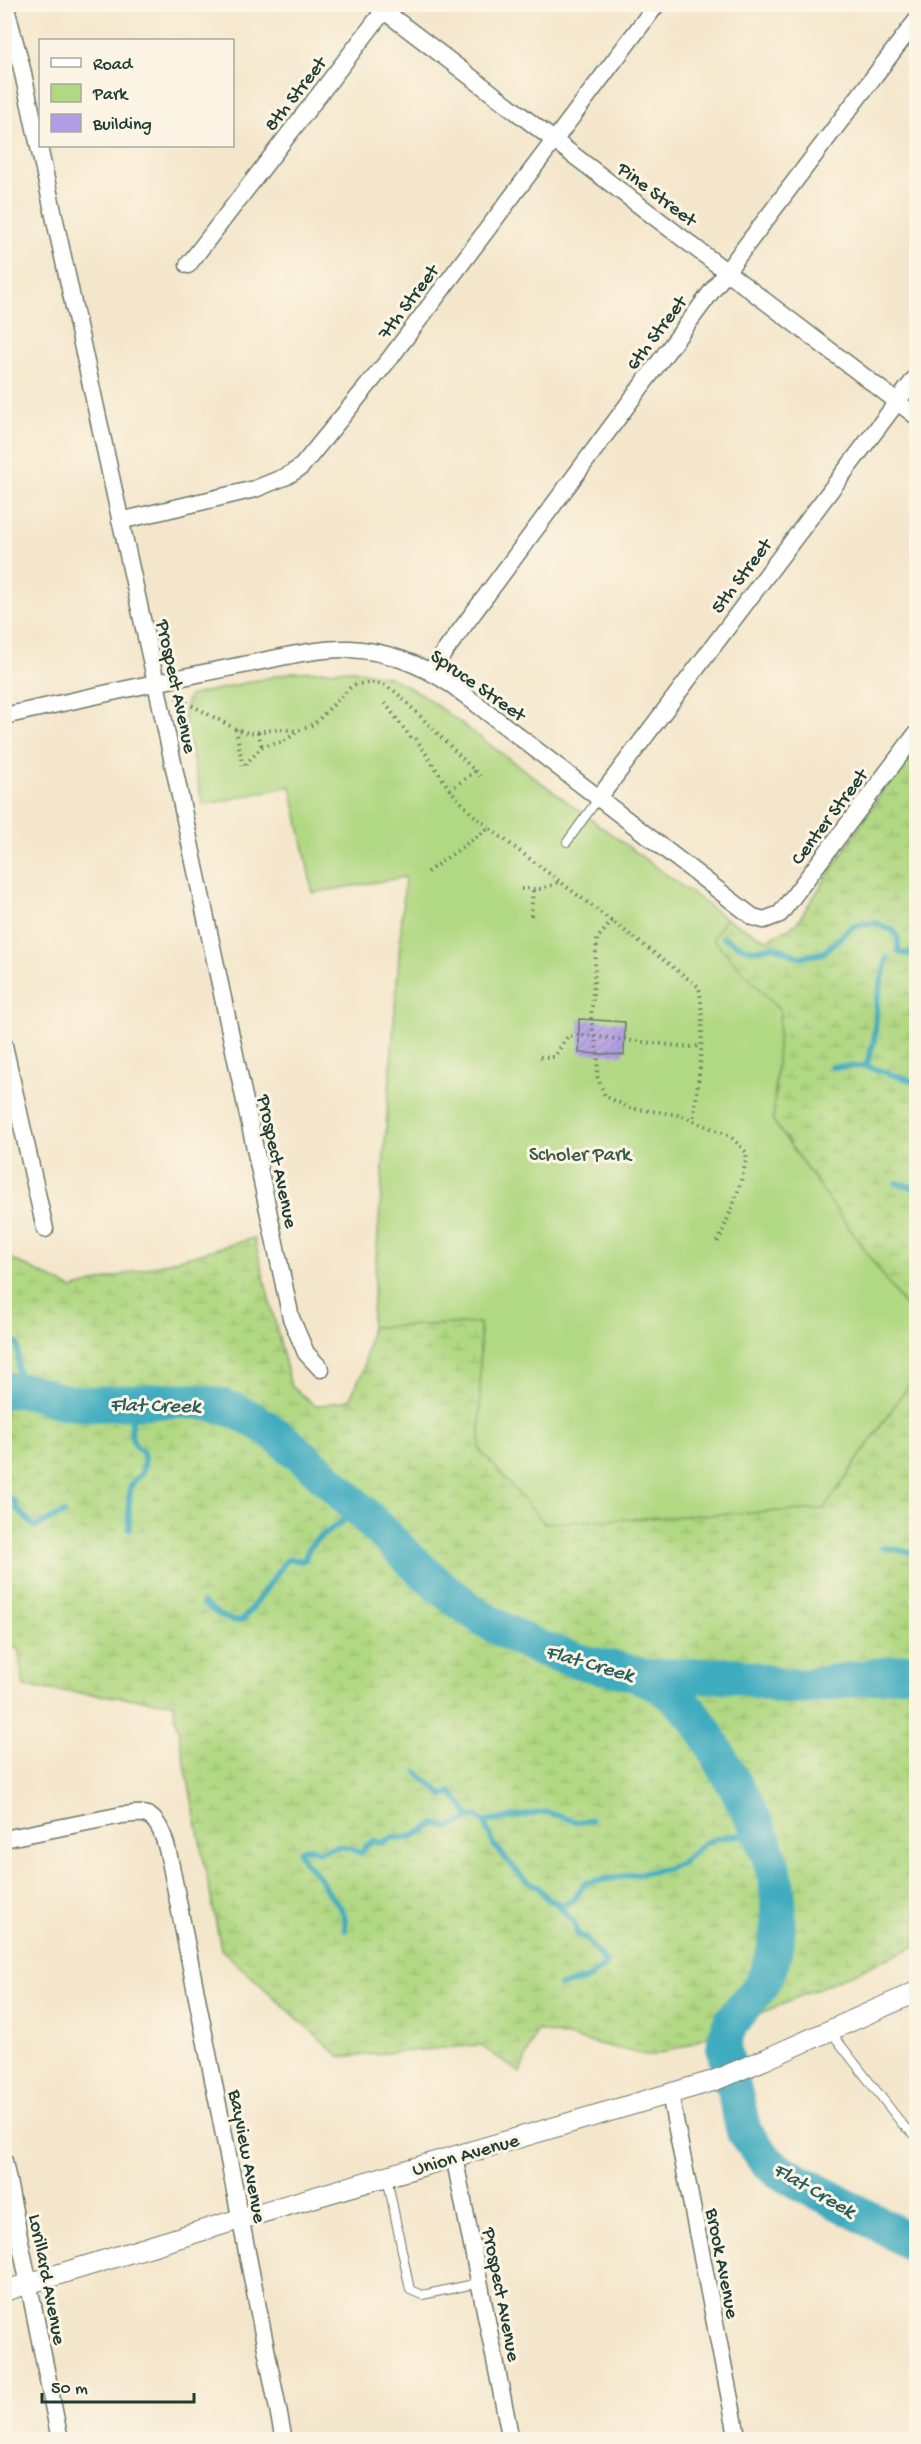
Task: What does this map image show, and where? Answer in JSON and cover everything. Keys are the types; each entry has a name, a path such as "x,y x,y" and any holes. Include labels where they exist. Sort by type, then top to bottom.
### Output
{"street":[{"name":"Prospect Avenue","path":"5,4 22,69 156,682 291,1318 306,1353 321,1369"},
{"name":"7th Street","path":"120,521 255,489 287,476 300,467 390,357 657,4"},
{"name":"Pine Street","path":"383,7 916,416"},
{"name":"8th Street","path":"189,265 383,7"},
{"name":"6th Street","path":"431,670 726,272 916,21"},
{"name":"5th Street","path":"598,799 916,377"},
{"name":"Spruce Street","path":"4,717 156,682 318,651 350,649 375,652 431,670 753,917 770,919"},
{"name":"Center Street","path":"770,919 780,914 916,734"},
{"path":"4,1045 45,1229"},
{"name":"Bayview Avenue","path":"4,1839 122,1815 150,1816 159,1826 174,1881 284,2439"},
{"name":"Union Avenue","path":"4,2291 240,2219 679,2091 766,2059 916,1992"},
{"name":"Brook Avenue","path":"679,2091 738,2439"},
{"name":"Prospect Avenue","path":"454,2156 511,2439"},
{"name":"Lorillard Avenue","path":"4,2161 60,2439"}],"lane":[{"path":"567,842 598,799"},
{"path":"829,2030 903,2125 916,2136"},
{"path":"387,2176 410,2290 422,2295 479,2283"}],"path":[{"path":"156,682 177,697 236,729 248,733 280,729 298,731"},
{"path":"236,729 243,768 262,747 285,741 298,731 314,724 350,688 365,683 382,684 403,699 480,776"},
{"path":"386,703 411,738 416,740 450,790 471,813 699,987 703,1009 698,1089 693,1120"},
{"path":"258,732 262,747"},
{"path":"450,790 475,771"},
{"path":"427,873 489,828"},
{"path":"521,889 541,889 560,882"},
{"path":"531,916 533,889"},
{"path":"612,921 597,939 591,1020 598,1054 597,1076 605,1095 630,1108 680,1115 730,1136 747,1153 744,1174 733,1208 717,1243"},
{"path":"540,1057 554,1057 568,1036 580,1035 651,1041 689,1047 700,1046"}],"green space":[{"name":"Scholer Park","path":"353,670 389,677 421,694 725,918 713,939 780,1011 773,1121 916,1322 916,1374 824,1509 544,1523 480,1450 480,1323 371,1327 405,877 313,893 291,786 203,805 183,716 189,696 293,672"},
{"path":"916,740 916,1322 773,1121 780,1011 712,939 725,918 767,940 796,924"},
{"path":"254,1238 291,1386 316,1406 349,1400 363,1371 371,1327 480,1323 480,1450 824,1509 916,1374 916,1946 685,2046 650,2056 537,2030 520,2073 480,2045 340,2057 221,1949 173,1703 24,1687 18,1648 5,1649 4,1255 72,1289"}],"building":[{"path":"579,1019 625,1022 624,1055 579,1053"}],"waterway":[{"path":"723,937 744,948 755,950 774,946 799,957 823,953 853,926 876,923 894,931 898,939 898,950 901,953 916,954"},
{"path":"866,1066 874,1041 877,1001 887,958"},
{"path":"831,1067 866,1066 916,1082"},
{"path":"896,1183 916,1188"},
{"path":"4,1334 18,1345 18,1389"},
{"name":"Flat Creek","path":"4,1391 34,1392 61,1401 90,1404 167,1400 198,1402 225,1407 249,1417 292,1447 429,1577 475,1613 528,1643 586,1663 643,1677 660,1686 682,1703 708,1738 755,1822 767,1849 777,1890 778,1918 772,1961 761,1985 733,2020 724,2049 744,2132 767,2162 779,2171 916,2246"},
{"path":"129,1529 130,1490 144,1468 143,1452 133,1442 131,1430 135,1402"},
{"path":"4,1495 15,1502 17,1509 35,1527 64,1513"},
{"path":"203,1603 228,1619 244,1619 286,1561 305,1559 309,1548 316,1540 360,1509"},
{"path":"882,1547 916,1553"},
{"path":"913,1670 916,1686"},
{"path":"642,1677 734,1675 781,1686 801,1687 916,1670"},
{"path":"417,1772 444,1796 451,1792 471,1817"},
{"path":"484,1822 546,1812 578,1822 591,1820"},
{"path":"345,1930 344,1916 340,1907 318,1875 304,1861 300,1851 302,1849 309,1848 318,1852 340,1847 361,1853 374,1841 380,1843 395,1837 399,1839 410,1837 436,1824 448,1828 476,1816 484,1822 494,1845 523,1878 538,1887 549,1900 563,1905 574,1900 585,1883 666,1869 681,1863 705,1843 717,1838 759,1833"},
{"path":"558,1905 575,1924 577,1934 586,1938 606,1964 588,1979 560,1986"}]}
